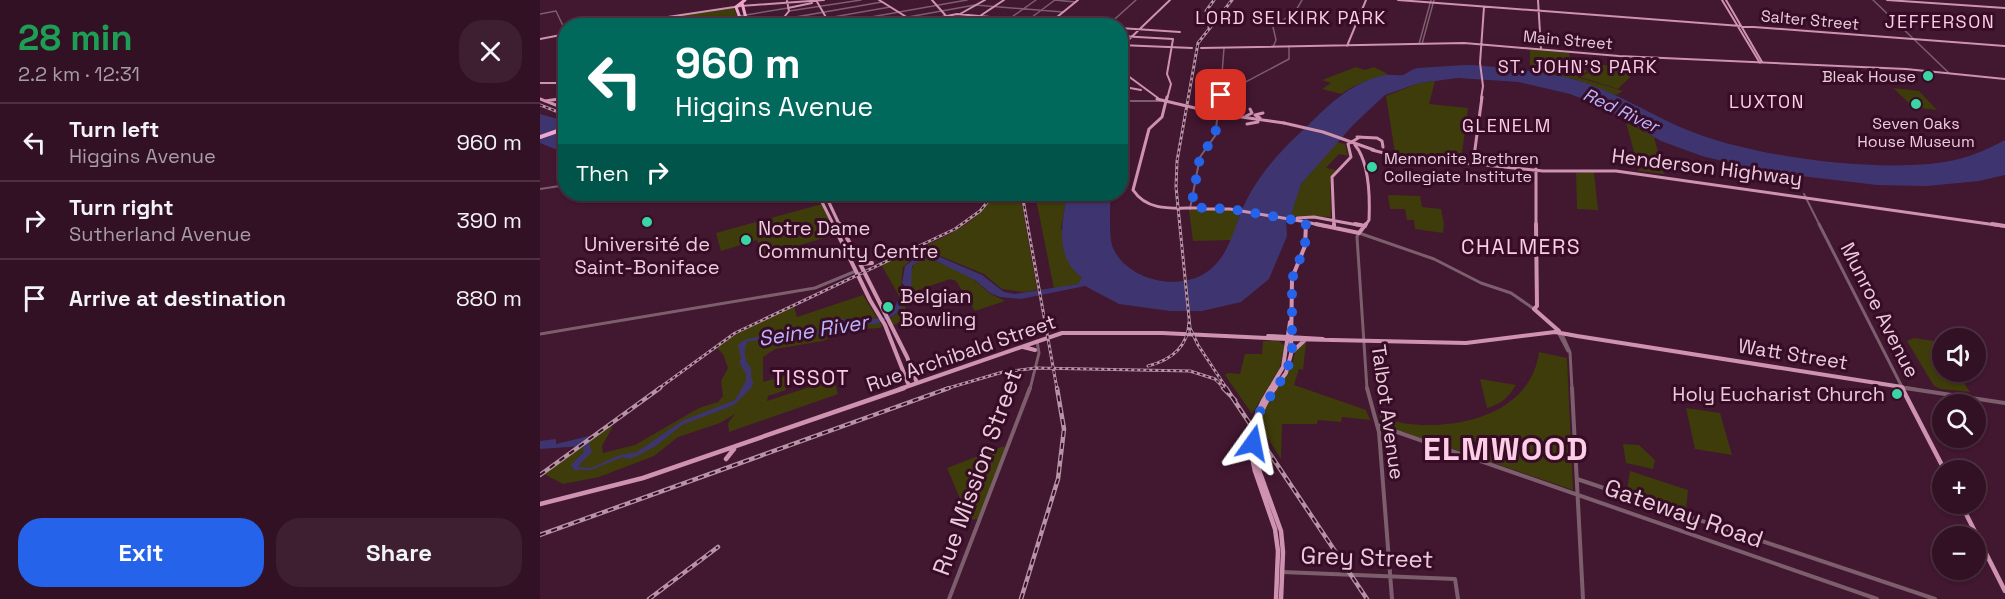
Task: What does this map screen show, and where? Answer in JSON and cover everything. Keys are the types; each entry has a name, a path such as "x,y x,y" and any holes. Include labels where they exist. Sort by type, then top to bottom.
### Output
{"highway":[{"path":"740,5 742,16"},
{"path":"540,135 558,129"}],"main road":[{"path":"658,18 740,5 831,0"},
{"path":"932,0 947,16"},
{"path":"939,18 957,14 985,0"},
{"path":"976,18 1004,0"},
{"path":"1128,41 1170,0"},
{"path":"1346,45 1366,0"},
{"name":"Salter Street","path":"1398,0 2005,46"},
{"path":"1538,0 1541,49"},
{"path":"1724,0 1761,62"},
{"path":"1887,0 2005,8"},
{"path":"819,1 826,18"},
{"path":"788,9 819,1"},
{"path":"879,1 905,17"},
{"path":"1055,18 1077,1"},
{"path":"786,2 788,9 786,18"},
{"path":"1474,161 1482,81 1480,63 1484,7"},
{"path":"957,14 998,18"},
{"path":"1128,29 1180,32 1172,45 1167,76 1171,84 1162,117 1149,129 1133,190 1137,198 1147,204 1164,208 1230,209 1296,218 1314,217 1365,226"},
{"path":"540,39 558,35"},
{"path":"1128,37 1163,39 1172,45 1182,48 1192,48 1172,45 1128,46"},
{"name":"Main Street","path":"1421,43 1481,44 1642,58 1917,69 2005,78"},
{"name":"Main Street","path":"1273,47 1201,48 1472,43 1541,49"},
{"path":"1128,78 1158,99"},
{"path":"1128,80 1158,99 1226,115 1323,132 1374,150 1404,156"},
{"path":"540,83 558,82"},
{"path":"1135,86 1130,88 1141,90"},
{"path":"540,99 558,105"},
{"path":"544,101 558,99"},
{"path":"558,99 553,103 558,105"},
{"path":"1233,116 1249,115 1252,112 1250,109"},
{"path":"1263,113 1255,116 1269,121"},
{"path":"1233,116 1283,124 1374,150 1404,156"},
{"path":"1233,116 1245,124 1277,123"},
{"path":"1334,228 1332,177 1352,155 1348,144 1360,137 1377,138 1391,153"},
{"path":"1372,137 1382,142"},
{"path":"1364,162 1365,153 1374,150 1382,142"},
{"path":"1296,218 1306,224 1324,225 1359,233 1365,226 1370,218 1364,162 1361,150 1356,145"},
{"name":"Henderson Highway","path":"1404,156 1474,161 1536,170"},
{"name":"Henderson Highway","path":"1474,161 1536,170 1616,171 1805,195 2005,225"},
{"path":"1536,170 1537,308 1533,308 1556,332"},
{"path":"822,201 856,271 878,306"},
{"path":"828,201 861,266 909,386"},
{"path":"1292,354 1290,338 1293,274 1305,246 1308,218 1314,217"},
{"path":"856,271 861,266 872,264"},
{"path":"886,324 906,355 917,383"},
{"name":"Rue Archibald Street","path":"540,504 628,483 1035,341 1077,331 1192,332"},
{"name":"Watt Street","path":"1192,332 1290,338 1468,343 1556,332 1902,387"},
{"name":"Watt Street","path":"1192,332 1276,339 1324,339"},
{"path":"1566,341 1574,336"},
{"path":"1276,599 1282,545 1280,527 1257,471 1253,450 1254,429 1259,413 1284,367 1290,338"},
{"path":"1276,339 1286,342 1287,347"},
{"path":"1270,392 1286,373 1298,344 1307,340"},
{"path":"1016,348 1027,347 1035,350"},
{"path":"914,375 920,378 934,377"},
{"path":"895,391 903,386 906,378"},
{"name":"Munroe Avenue","path":"1902,387 1939,460"},
{"path":"726,459 730,452 739,445"},
{"path":"1966,514 2005,591"},
{"path":"1280,572 1281,599"}],"street":[{"path":"734,17 861,0"},
{"path":"862,18 967,0"},
{"path":"1010,18 1036,0"},
{"path":"1030,18 1054,0 1077,1"},
{"path":"1116,18 1136,0"},
{"path":"1273,47 1276,40 1272,30 1274,25 1293,14 1303,0"},
{"path":"1484,7 1485,0"},
{"path":"1873,0 1948,73"},
{"path":"855,1 867,17"},
{"path":"791,18 879,1"},
{"path":"1421,43 1432,1"},
{"path":"900,18 977,5 1063,12"},
{"path":"826,18 889,7"},
{"path":"540,14 556,11 559,18"},
{"path":"1221,95 1289,58 1289,46"},
{"path":"1190,208 1200,157 1215,136 1224,48"},
{"path":"1128,101 1158,99 1166,101"},
{"path":"540,189 558,186"},
{"name":"Munroe Avenue","path":"1805,195 1902,387"},
{"path":"1192,202 1194,207 1201,208"},
{"path":"1359,233 1413,250 1448,265 1481,283 1517,296 1533,308"},
{"name":"Talbot Avenue","path":"1359,233 1356,240 1368,398 1377,425 1392,599"},
{"path":"843,277 854,266"},
{"path":"540,334 815,288 856,271"},
{"path":"1556,332 1566,341 1570,358 1583,599"},
{"path":"1556,332 1570,358"},
{"name":"Rue Mission Street","path":"1035,341 1038,358"},
{"name":"Rue Mission Street","path":"949,599 1025,404 1038,358 1039,350 1035,341"},
{"name":"Watt Street","path":"1902,387 2005,403"},
{"name":"Gateway Road","path":"1377,425 1877,599"},
{"path":"1576,479 1935,599"},
{"name":"Grey Street","path":"1280,572 1455,579 1458,599"}],"shaded area":[{"path":"734,8 738,18 664,18"},
{"path":"1530,49 1569,53 1571,65 1588,71 1577,77 1623,91 1616,95 1574,79 1530,71"},
{"path":"1595,64 1613,66 1615,69 1633,74 1618,89 1580,77 1594,70"},
{"path":"1356,67 1365,70 1374,67 1388,74 1354,86 1341,94 1322,89 1331,83 1322,80"},
{"path":"1435,81 1429,104 1468,108 1461,160 1395,153 1386,96 1419,83"},
{"path":"1893,88 1919,91 1937,110 1913,107"},
{"path":"1626,122 1654,137 1664,174 1639,171"},
{"path":"1337,142 1345,144 1348,156 1339,154 1326,168 1336,170 1330,178 1331,217 1290,216 1301,184"},
{"path":"1594,172 1598,210 1577,209 1576,173"},
{"path":"1388,195 1420,196 1422,207 1441,209 1443,233 1415,229 1414,220 1407,220 1405,209 1390,209"},
{"path":"990,201 1021,201 1037,290 1024,292 1002,289 984,274 933,253 911,260 903,267 901,286 905,289 905,293 900,298 881,264 944,237 973,219"},
{"path":"1036,201 1066,201 1061,228 1076,273 1082,278 1083,283 1054,289"},
{"path":"822,204 838,234 762,256 757,240 721,251 716,233"},
{"path":"1189,210 1241,211 1232,240 1193,241"},
{"path":"929,258 970,276 989,293 1005,301 975,311 956,281 950,279 918,290 920,300 905,306 908,320 893,325 889,319 906,300 913,267 918,261"},
{"path":"863,295 882,326 880,328 848,330 823,341 775,349 763,357 763,382 785,376 786,390 768,396 767,401 834,379 838,394 729,432 728,423 735,414 720,423 678,437 654,456 599,477 563,484 544,474 611,425 612,428 602,446 603,453 635,445 699,408 718,402 723,396 721,381 728,368 723,354 716,347 750,326 794,306 797,317"},
{"path":"1914,338 1932,341 1932,382 1963,382 1970,392 1941,389 1934,386 1907,341"},
{"path":"1263,341 1279,341 1285,346 1279,370 1252,414 1225,375 1240,374 1245,354 1262,354"},
{"path":"1306,342 1303,370 1299,369 1294,385 1366,410 1370,420 1342,417 1341,422 1318,420 1317,424 1282,424 1281,459 1258,423 1264,408 1291,368 1296,349"},
{"path":"1539,352 1567,358 1573,490 1383,425 1379,414 1402,423 1428,425 1465,421 1499,409 1525,386 1534,371"},
{"path":"1480,379 1516,385 1504,400 1487,408"},
{"path":"1686,408 1720,413 1732,455 1695,449"},
{"path":"1623,444 1639,445 1655,460 1653,469 1626,463"},
{"path":"1004,446 1005,449 978,519 969,520 947,468"},
{"path":"1630,471 1688,490 1686,510 1627,490"}],"water":[{"name":"Red River","path":"1474,65 1511,69 1573,79 1602,89 1671,123 1712,139 1745,148 1820,161 1859,164 1930,164 1959,159 2005,140 2005,175 1979,181 1927,186 1877,185 1767,172 1702,156 1661,141 1601,106 1570,94 1519,82 1458,78 1419,83 1385,95 1353,125 1301,184 1286,223 1287,236 1269,279 1241,302 1202,311 1170,311 1119,304 1085,286 1021,299 1000,297 990,293 975,280 932,259 920,260 912,266 911,289 899,311 890,318 875,324 842,324 809,338 748,341 745,356 751,368 752,387 734,405 682,425 657,445 639,455 629,459 623,457 591,470 574,470 571,465 584,452 583,446 540,449 540,441 556,439 556,444 593,435 589,444 592,452 579,467 591,468 620,455 637,452 682,421 735,400 746,381 746,374 739,362 741,359 738,345 745,340 767,336 793,336 817,331 826,325 821,319 868,319 890,315 905,291 906,287 902,283 905,266 916,258 933,254 982,275 1004,292 1015,294 1078,284 1082,278 1067,260 1062,239 1066,201 1110,201 1113,248 1129,268 1140,274 1152,279 1179,281 1204,274 1213,267 1226,250 1246,201 1270,164 1292,140 1338,98 1360,84 1385,75 1403,75 1417,68"},
{"path":"540,114 558,119 558,150 540,143"}],"railway":[{"path":"1209,27 1211,22 1206,11 1214,0"},
{"path":"1227,389 1198,345 1190,328 1176,187 1177,161 1198,43 1232,0"},
{"path":"540,105 558,112"},
{"path":"658,389 735,333 955,229 980,211 988,201"},
{"path":"1023,201 1053,368"},
{"path":"1148,366 1164,360 1177,351 1185,339 1189,322"},
{"path":"945,389 1003,372 1053,368"},
{"path":"1053,368 1190,371 1215,379 1225,389"},
{"path":"1053,368 1057,389"},
{"path":"540,475 660,388"},
{"path":"540,535 949,388"},
{"path":"1021,599 1058,479 1064,429 1057,388"},
{"path":"1223,388 1232,397"},
{"path":"1226,388 1232,397"},
{"path":"1232,397 1235,400"},
{"path":"1232,397 1367,599"},
{"path":"649,599 718,547"}],"place":[{"name":"Bleak House","path":"1928,76"},
{"name":"Seven Oaks House Museum","path":"1916,104"},
{"name":"Mennonite Brethren Collegiate Institute","path":"1372,167"},
{"name":"Université de Saint-Boniface","path":"647,222"},
{"name":"Notre Dame Community Centre","path":"746,240"},
{"name":"Belgian Bowling","path":"888,307"},
{"name":"Holy Eucharist Church","path":"1897,394"}],"district":[{"name":"LORD SELKIRK PARK","path":"1291,17"},
{"name":"JEFFERSON","path":"1940,21"},
{"name":"ST. JOHN'S PARK","path":"1578,66"},
{"name":"LUXTON","path":"1767,101"},
{"name":"GLENELM","path":"1507,125"},
{"name":"CHALMERS","path":"1521,246"},
{"name":"TISSOT","path":"811,377"},
{"name":"ELMWOOD","path":"1506,449"}],"route":[{"path":"1221,95 1215,136 1200,157 1193,206 1296,218 1306,222 1305,246 1294,269 1292,279 1292,354 1286,373 1259,413 1253,443"}],"water label":[{"name":"Seine River","path":"813,330"}]}
